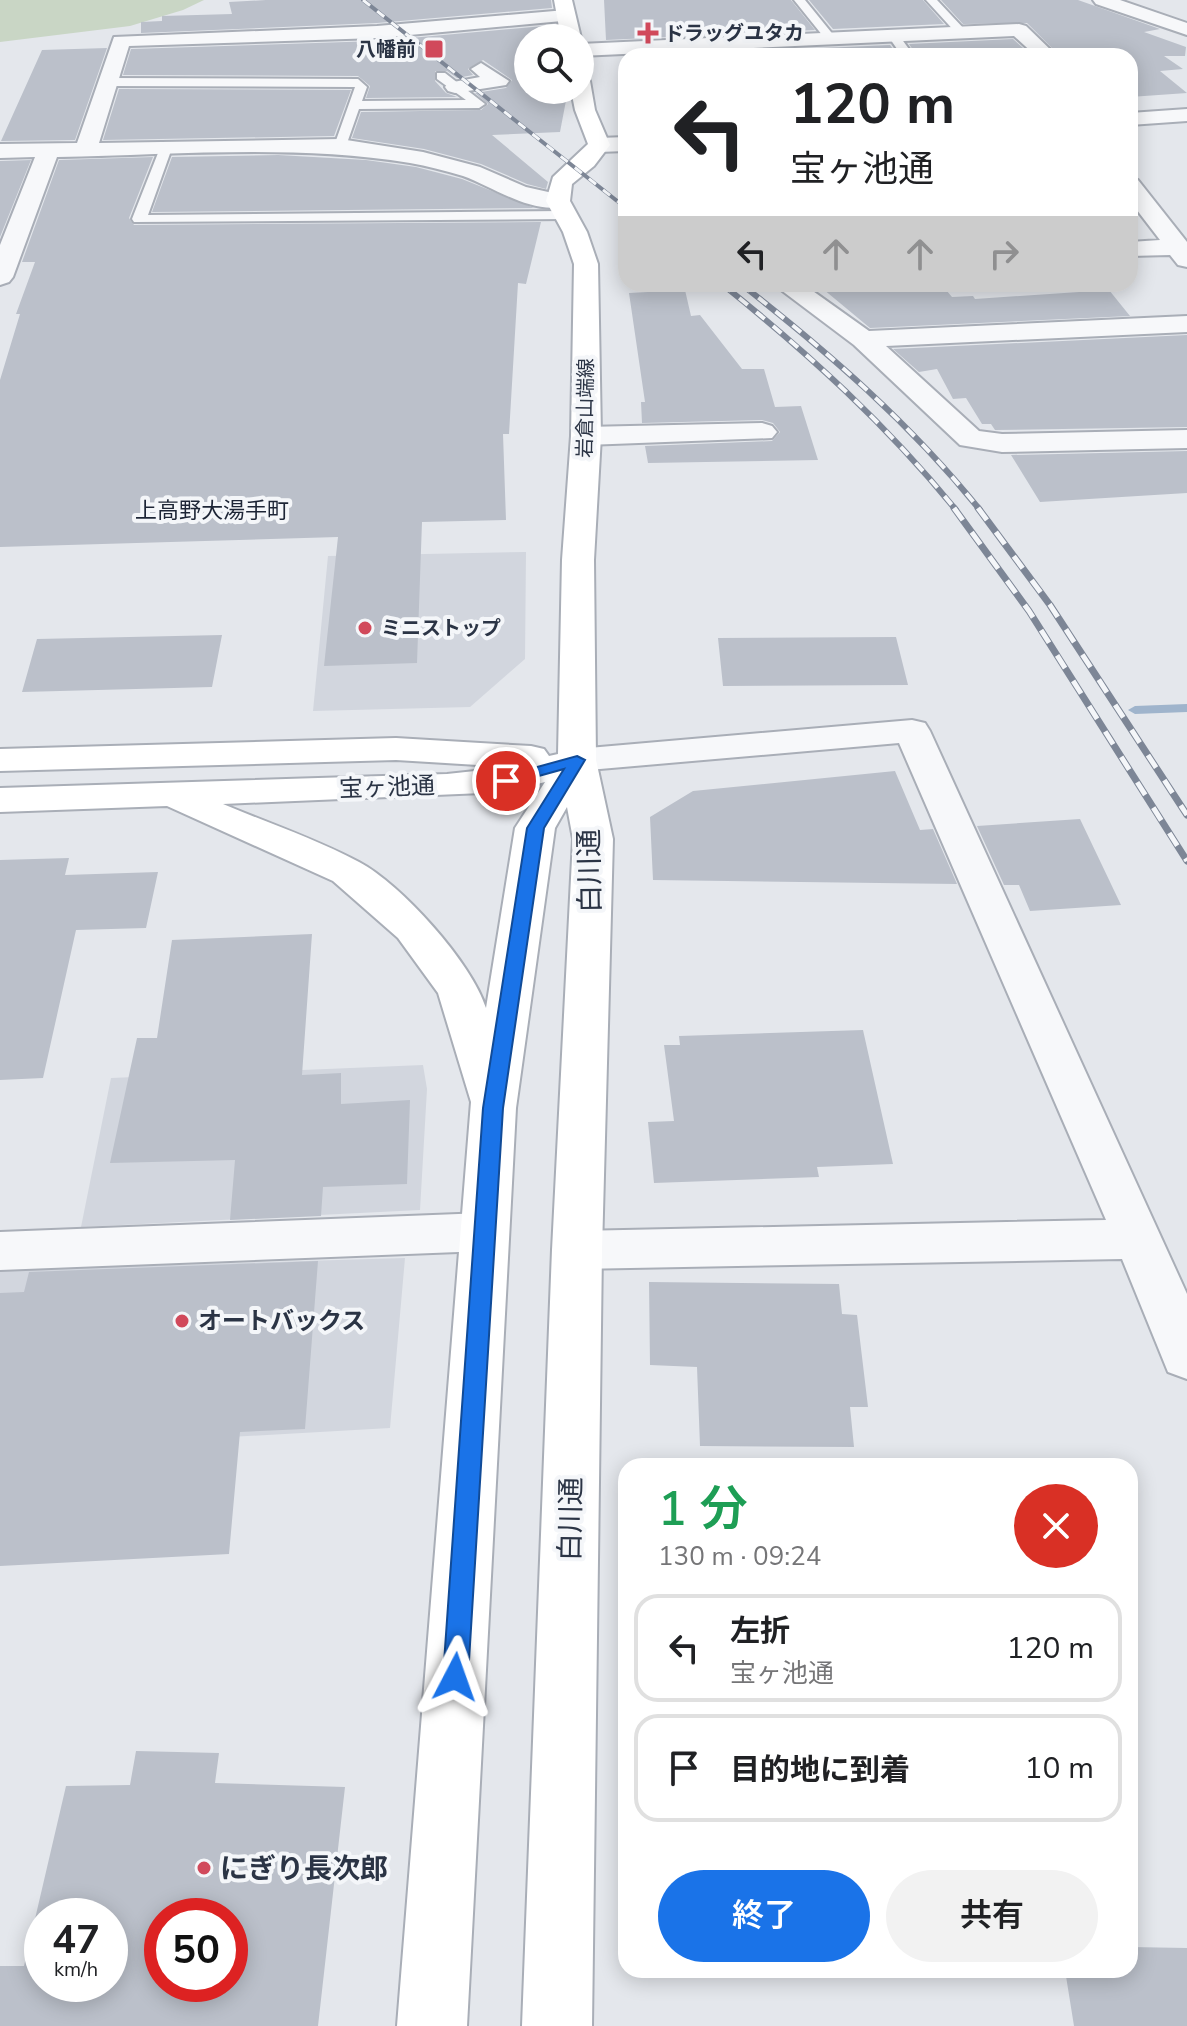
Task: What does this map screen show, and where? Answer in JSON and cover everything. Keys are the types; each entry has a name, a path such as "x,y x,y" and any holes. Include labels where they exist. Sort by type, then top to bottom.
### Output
{"main road":[{"path":"561,4 567,24"},
{"path":"561,208 561,182 586,161 613,145 585,110 584,104"},
{"name":"岩倉山端線","path":"561,208 575,232 586,264 586,436 578,560 577,760"},
{"name":"宝ヶ池通","path":"0,760 396,749 577,760"},
{"name":"宝ヶ池通","path":"0,800 506,781 577,760"},
{"name":"白川通","path":"432,2026 493,1108 535,828 577,760"},
{"name":"白川通","path":"557,2026 577,1250 593,839 577,760"},
{"path":"169,795 347,872 413,928 459,991 493,1108"}],"street":[{"path":"1102,0 1187,29"},
{"path":"86,149 121,41 377,32 561,4"},
{"path":"279,12 282,36"},
{"path":"626,48 1019,30 1038,48"},
{"path":"594,49 618,48"},
{"path":"448,81 499,81 481,69"},
{"path":"1138,118 1187,115"},
{"path":"0,151 340,146 415,157 472,172 561,208"},
{"path":"0,277 8,239 49,150"},
{"path":"1138,195 1184,251"},
{"path":"1138,249 1184,251"},
{"path":"797,292 863,339 970,439 1002,443 1187,439"},
{"path":"863,339 1187,324"},
{"path":"586,436 762,432"},
{"path":"577,760 912,731 1139,1239 1187,1357"},
{"path":"0,1251 484,1232"},
{"path":"577,1250 1139,1239"}],"lane":[{"path":"799,0 831,39"},
{"path":"931,0 962,33"},
{"path":"894,36 902,48"},
{"path":"109,82 347,80 358,83 361,87 352,105 340,146"},
{"path":"352,105 479,104 448,81"},
{"path":"166,148 139,219 561,208"}],"shaded area":[{"path":"526,552 525,659 470,707 313,711 328,556"},
{"path":"423,1065 427,1089 420,1210 81,1227 111,1078"},
{"path":"405,1258 390,1428 0,1450 0,1270"}],"green space":[{"path":"0,0 204,0 183,10 130,26 0,42"}],"building":[{"path":"551,0 552,8 377,23 141,33 141,22 162,21 162,16 232,14 229,2"},
{"path":"604,0 791,0 815,30 606,40"},
{"path":"809,0 923,0 944,24 833,29"},
{"path":"941,0 1078,0 1160,29 1144,32 1186,47 1185,56 1164,56 1183,69 1160,71 1187,93 1138,96 1138,48 1052,48 1027,23 963,24"},
{"path":"514,29 514,104 565,104 560,132 492,135 548,182 546,189 481,164 424,149 352,138 361,112 481,110 488,104 475,93 506,88 512,80 483,60 468,69 473,75 457,78 447,71 435,71 435,81 446,93 457,97 366,98 370,86 358,76 123,75 131,49 377,41"},
{"path":"1013,39 1023,48 912,48 909,44"},
{"path":"890,45 892,48 823,48"},
{"path":"107,48 75,140 1,141 42,50"},
{"path":"119,89 351,90 334,136 103,140"},
{"path":"278,155 366,160 416,167 462,179 534,208 152,212 172,157"},
{"path":"153,157 129,218 134,225 541,222 526,284 518,283 509,434 503,434 506,520 422,522 417,663 324,666 338,537 0,547 0,380 20,314 16,314 35,262 22,262 59,160"},
{"path":"31,160 0,237 0,161"},
{"path":"685,292 691,316 700,315 742,369 764,369 775,407 801,406 818,460 648,463 645,446 772,441 780,432 773,423 762,420 642,423 641,402 645,402 629,293"},
{"path":"827,292 948,292 952,297 973,296 975,299 1111,292 1130,316 870,328"},
{"path":"1187,335 1187,427 995,430 991,424 982,424 966,398 953,399 937,369 919,372 893,349"},
{"path":"1187,451 1187,493 1040,502 1011,455"},
{"path":"222,635 212,687 22,692 37,639"},
{"path":"896,637 908,685 723,686 718,638"},
{"path":"895,771 920,830 933,829 957,884 653,880 650,817 693,791"},
{"path":"1080,819 1121,905 1030,911 1019,885 1004,885 977,826"},
{"path":"69,858 65,875 158,872 146,928 76,930 43,1078 0,1080 0,860"},
{"path":"312,934 302,1075 341,1073 341,1104 410,1100 407,1184 323,1187 321,1216 230,1220 235,1160 110,1163 137,1038 157,1038 172,940"},
{"path":"863,1030 893,1164 817,1167 819,1177 654,1183 648,1122 674,1121 664,1045 680,1045 679,1036"},
{"path":"318,1261 305,1429 240,1432 229,1554 0,1566 0,1293 24,1292 29,1272"},
{"path":"649,1282 839,1284 842,1314 857,1315 868,1407 850,1407 854,1447 700,1446 697,1367 650,1365"},
{"path":"136,1751 219,1753 215,1783 345,1787 318,2026 0,2026 0,1966 24,1966 24,2002 128,2002 128,1898 40,1898 66,1786 130,1785"},
{"path":"1138,1947 1187,1948 1187,2026 1074,2026 1066,1978 1138,1978"}],"waterway":[{"path":"1135,710 1187,708"}],"railway":[{"path":"363,0 618,202"},
{"path":"732,292 785,336 874,419 956,510"},
{"path":"751,292 897,418 980,510"},
{"path":"954,508 1029,611 1187,861"},
{"path":"978,508 1050,605 1187,815"}],"place":[{"name":"ドラッグユタカ","path":"648,33"},
{"name":"八幡前","path":"434,49"},
{"name":"ミニストップ","path":"365,628"},
{"name":"オートバックス","path":"182,1321"},
{"name":"にぎり長次郎","path":"204,1868"}],"district":[{"name":"上高野大湯手町","path":"212,510"}],"route":[{"path":"455,1677 493,1108 535,828 577,760 506,781"}]}
